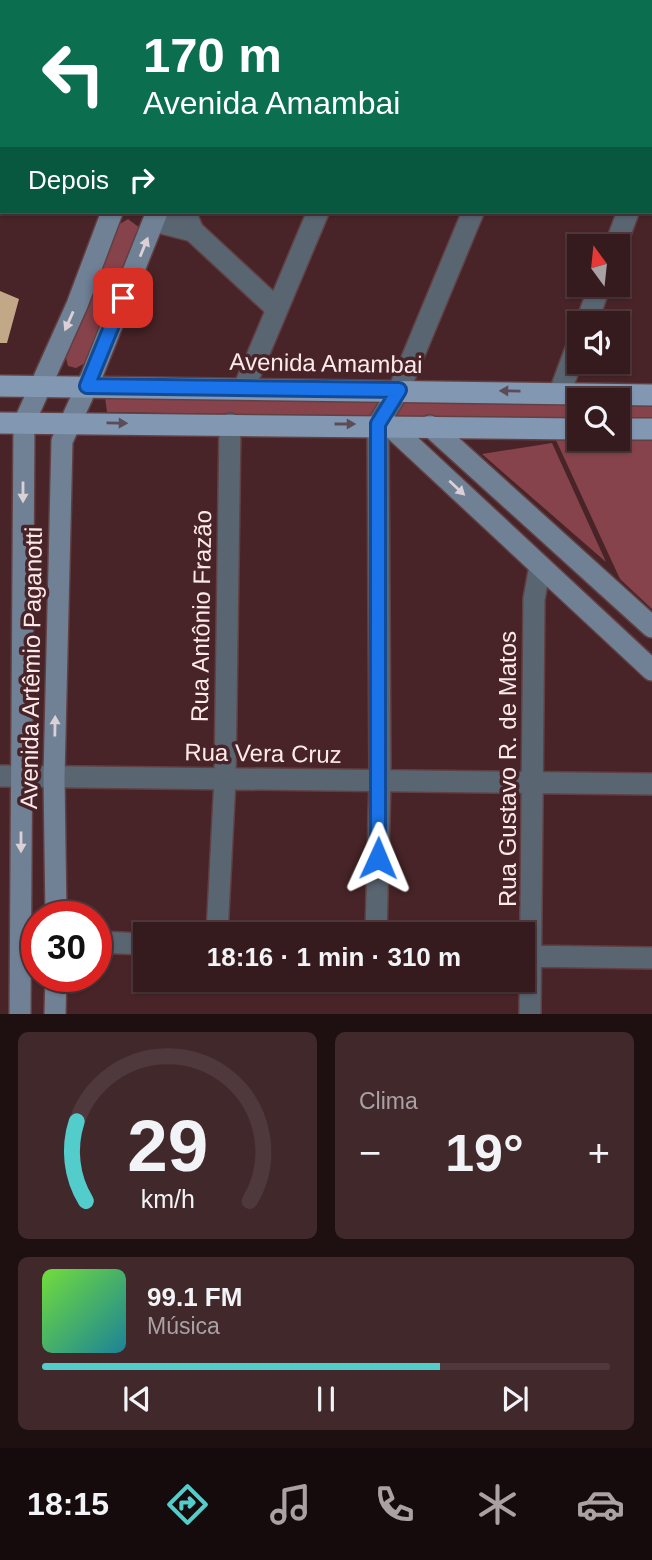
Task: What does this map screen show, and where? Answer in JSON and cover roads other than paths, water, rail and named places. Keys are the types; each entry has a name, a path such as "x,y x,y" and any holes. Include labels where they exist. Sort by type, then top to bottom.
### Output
{"main road":[{"name":"Avenida Amambai","path":"0,386 652,395"},
{"path":"0,423 383,424 436,432 567,429"},
{"path":"630,429 652,429"}],"street":[{"path":"24,423 111,214"},
{"path":"244,388 317,214"},
{"path":"376,922 383,424 472,214"},
{"path":"620,234 627,214"},
{"path":"152,215 189,221 277,309"},
{"name":"Avenida Artêmio Paganotti","path":"56,901 54,776 62,441 87,386 152,215"},
{"path":"560,392 567,373"},
{"name":"Avenida Artêmio Paganotti","path":"20,1014 24,423"},
{"name":"Rua Antônio Frazão","path":"218,922 225,779 230,424"},
{"path":"383,424 421,454 652,670"},
{"path":"421,454 436,432 652,627"},
{"name":"Rua Gustavo R. de Matos","path":"528,922 534,782 534,598 540,566"},
{"name":"Rua Vera Cruz","path":"0,776 652,783"},
{"path":"112,942 133,943"},
{"path":"535,956 652,958"},
{"path":"55,1014 56,992"},
{"name":"Rua Gustavo R. de Matos","path":"529,992 530,1014"}]}
